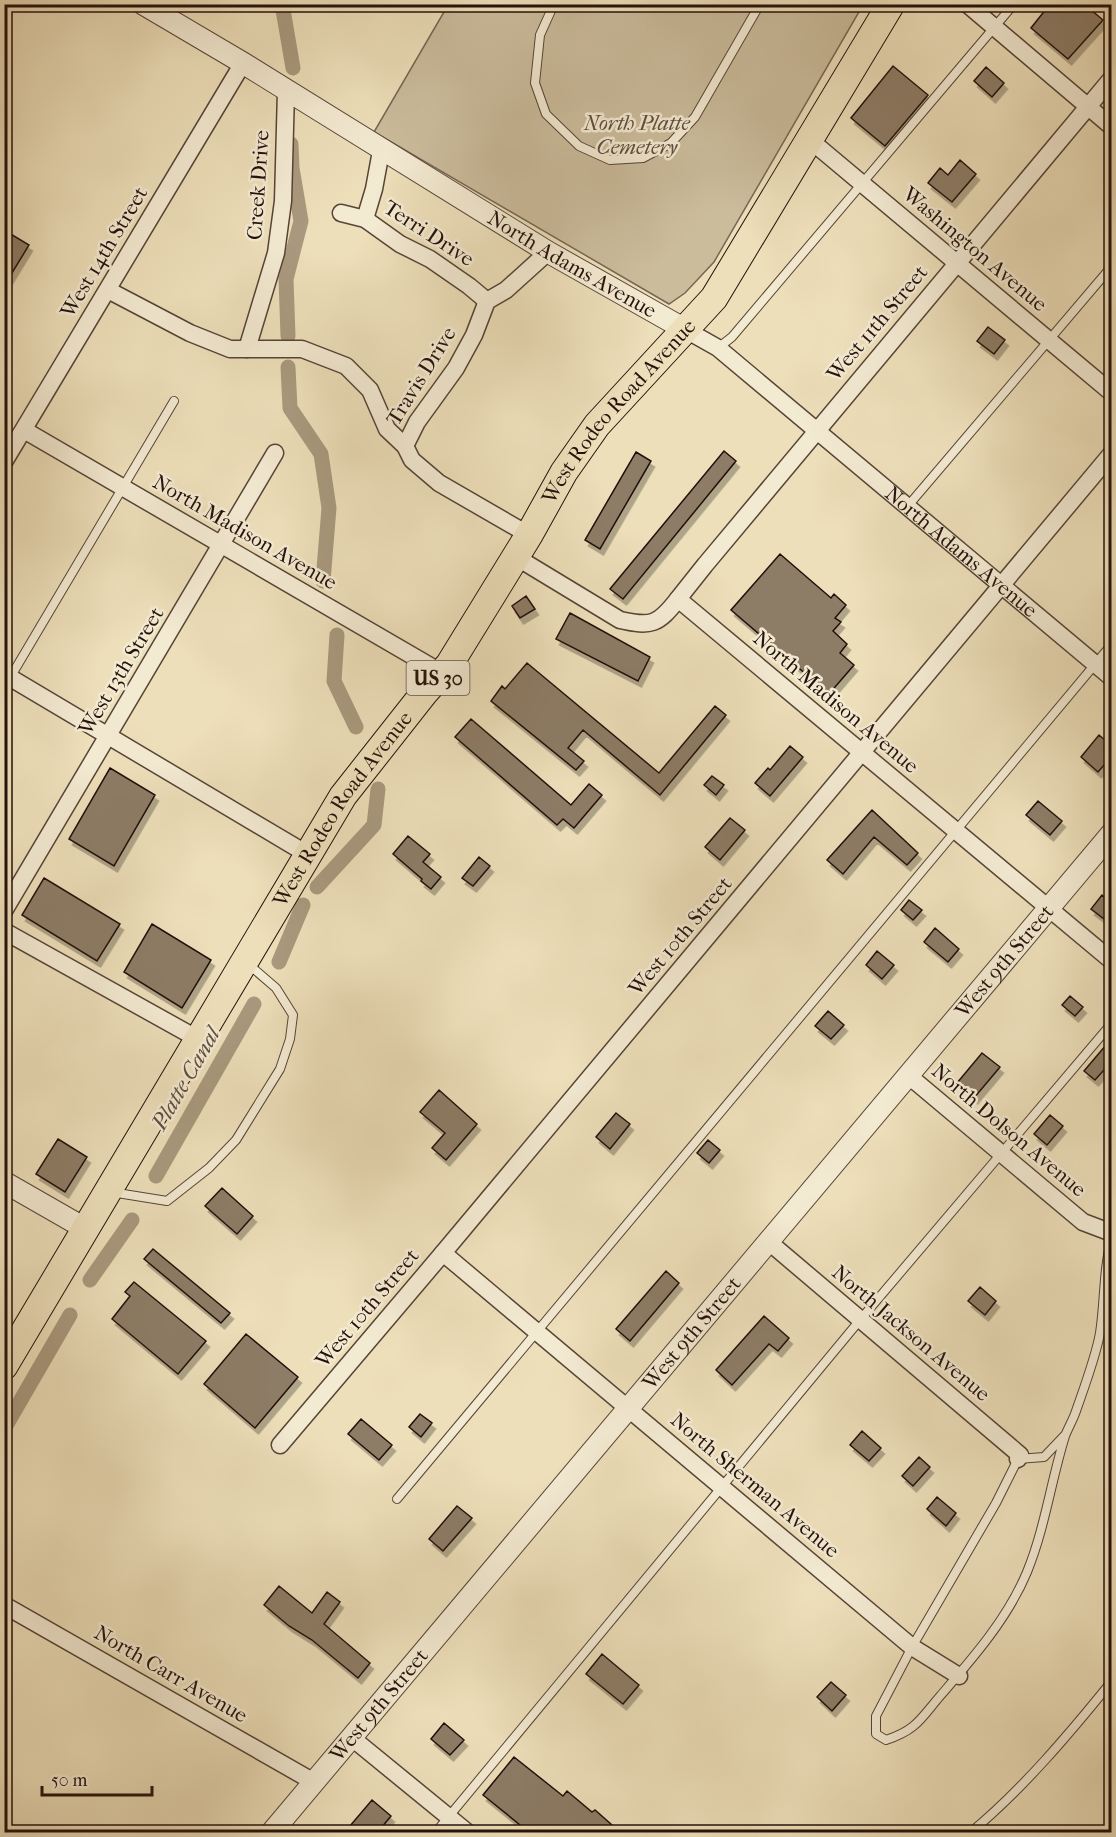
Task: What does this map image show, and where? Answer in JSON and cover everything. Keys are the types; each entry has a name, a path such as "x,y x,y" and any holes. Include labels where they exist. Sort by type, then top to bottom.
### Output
{"main road":[{"name":"West Rodeo Road Avenue","path":"4,1366 343,796 449,665 516,558 564,472 597,425 714,298 891,4"}],"street":[{"name":"North Adams Avenue","path":"143,4 243,63 381,151 548,252 718,348 1112,678"},
{"path":"967,4 1112,127"},
{"name":"West 14th Street","path":"4,462 243,63"},
{"name":"West 11th Street","path":"678,599 1112,78"},
{"name":"Creek Drive","path":"247,349 276,253 283,201 286,91"},
{"name":"Washington Avenue","path":"810,140 1112,393"},
{"path":"366,219 381,151"},
{"name":"Terri Drive","path":"341,213 366,219 400,244 430,259 469,286 487,302"},
{"path":"487,302 506,290 548,252"},
{"path":"108,290 190,333 230,349 302,350 346,366 370,390 387,429 405,446 412,460 439,483 529,535"},
{"name":"Travis Drive","path":"405,446 417,422 456,368 474,335 487,302"},
{"name":"North Madison Avenue","path":"24,430 442,673"},
{"name":"West 13th Street","path":"4,911 275,453"},
{"name":"West 10th Street","path":"280,1445 1112,453"},
{"path":"516,558 620,620 639,624 654,623 678,599"},
{"name":"North Madison Avenue","path":"678,599 1112,961"},
{"path":"6,680 108,736 307,854"},
{"name":"West 9th Street","path":"272,1833 1112,833"},
{"path":"4,931 198,1039"},
{"name":"North Dolson Avenue","path":"909,1076 1083,1221 1112,1235"},
{"path":"4,1182 86,1229"},
{"name":"North Jackson Avenue","path":"769,1242 1020,1455 1018,1459"},
{"name":"North Sherman Avenue","path":"443,1253 912,1647 959,1676"},
{"name":"North Carr Avenue","path":"4,1605 314,1782"},
{"path":"352,1738 467,1833"}],"lane":[{"path":"554,4 540,36 535,83 542,104 546,114 579,146 610,160 644,158 671,143 695,117 760,4"},
{"path":"718,348 732,337 1014,4"},
{"path":"907,507 1112,266"},
{"path":"6,680 124,488 174,401"},
{"path":"397,1499 1112,644"},
{"path":"108,1192 167,1202 209,1168 236,1140 280,1069 290,1039 293,1015 276,988 245,960"},
{"path":"436,1833 860,1320 1112,1023"},
{"path":"1065,1435 1044,1457 1018,1459 996,1503 912,1647 876,1716 876,1734 886,1740 917,1725 959,1676 1007,1610 1027,1573 1048,1509 1065,1435 1075,1413 1100,1334 1108,1252 1112,1235"},
{"path":"971,1833 992,1815 1068,1733 1112,1680"}],"green space":[{"name":"North Platte Cemetery","path":"448,5 863,5 714,262 685,293 669,304 374,132"}],"building":[{"path":"1050,4 1084,4 1103,20 1068,59 1031,28"},
{"path":"893,66 928,95 885,146 851,118"},
{"path":"986,67 1004,83 992,97 974,81"},
{"path":"960,160 976,174 952,202 928,183 940,168 948,175"},
{"path":"4,230 29,245 4,286"},
{"path":"988,327 1005,340 994,354 977,341"},
{"path":"724,451 736,461 623,599 610,589"},
{"path":"636,452 651,461 600,549 585,540"},
{"path":"780,554 831,598 834,594 846,605 835,618 841,622 833,631 847,644 840,653 854,665 829,694 731,610"},
{"path":"526,596 535,609 520,618 512,606"},
{"path":"570,613 650,657 638,681 556,639"},
{"path":"527,663 659,773 715,706 726,715 660,795 583,730 568,748 584,761 576,770 491,701 502,686 505,689"},
{"path":"471,719 571,805 589,784 602,795 574,828 563,819 557,825 455,737"},
{"path":"1099,735 1112,746 1112,756 1098,772 1081,757"},
{"path":"790,746 803,757 770,796 755,783 768,768 770,770"},
{"path":"110,768 155,795 114,866 69,839"},
{"path":"712,776 724,785 716,795 704,785"},
{"path":"1038,801 1062,821 1050,835 1026,815"},
{"path":"872,810 918,853 907,865 874,837 843,874 827,860"},
{"path":"730,818 745,830 720,860 705,847"},
{"path":"408,836 430,854 423,862 441,877 431,889 393,854"},
{"path":"479,857 490,866 473,886 462,878"},
{"path":"44,878 120,924 97,961 22,915"},
{"path":"1102,895 1112,903 1112,925 1091,909"},
{"path":"909,900 922,910 913,920 901,910"},
{"path":"152,924 211,960 182,1008 124,972"},
{"path":"935,928 959,949 948,962 924,942"},
{"path":"877,951 894,965 882,979 866,965"},
{"path":"1070,996 1083,1007 1075,1016 1062,1005"},
{"path":"828,1011 844,1025 831,1039 815,1026"},
{"path":"1112,1038 1112,1061 1095,1080 1084,1071"},
{"path":"982,1053 1000,1067 974,1098 957,1083"},
{"path":"439,1090 477,1124 446,1160 432,1148 445,1133 420,1112"},
{"path":"616,1113 630,1124 610,1149 596,1137"},
{"path":"1050,1115 1063,1126 1047,1145 1034,1134"},
{"path":"58,1139 87,1157 65,1192 36,1174"},
{"path":"708,1140 720,1150 709,1163 697,1153"},
{"path":"222,1188 253,1216 237,1234 205,1206"},
{"path":"153,1249 230,1313 221,1323 144,1259"},
{"path":"666,1271 679,1283 630,1341 616,1329"},
{"path":"134,1282 206,1341 178,1374 112,1319 130,1296 125,1292"},
{"path":"980,1287 996,1301 985,1315 968,1301"},
{"path":"764,1316 789,1338 778,1351 769,1344 732,1385 716,1370"},
{"path":"246,1334 298,1377 255,1428 204,1384"},
{"path":"420,1414 432,1423 421,1437 409,1427"},
{"path":"361,1419 392,1445 379,1460 348,1434"},
{"path":"862,1431 881,1448 869,1461 850,1445"},
{"path":"919,1457 930,1467 913,1486 902,1476"},
{"path":"937,1497 956,1513 946,1526 927,1509"},
{"path":"457,1506 472,1518 443,1551 429,1539"},
{"path":"279,1586 312,1613 327,1592 340,1602 324,1624 370,1663 358,1678 264,1605"},
{"path":"602,1654 639,1685 623,1704 586,1674"},
{"path":"831,1682 846,1695 832,1711 817,1697"},
{"path":"444,1723 464,1740 450,1755 431,1739"},
{"path":"514,1757 563,1796 567,1791 592,1812 595,1810 621,1833 530,1833 483,1795"},
{"path":"372,1800 391,1816 377,1833 344,1833"}],"waterway":[{"name":"Platte Canal","path":"282,4 293,68"},
{"name":"Platte Canal","path":"288,336 286,279 301,221 292,168 291,144"},
{"name":"Platte Canal","path":"288,367 290,408 321,454 329,508 323,581"},
{"name":"Platte Canal","path":"337,635 334,681 356,727"},
{"name":"Platte Canal","path":"317,887 374,825 378,789"},
{"path":"279,962 303,905"},
{"name":"Platte Canal","path":"156,1176 254,1004"},
{"path":"90,1280 132,1220"},
{"name":"Platte Canal","path":"4,1429 70,1315"}]}
